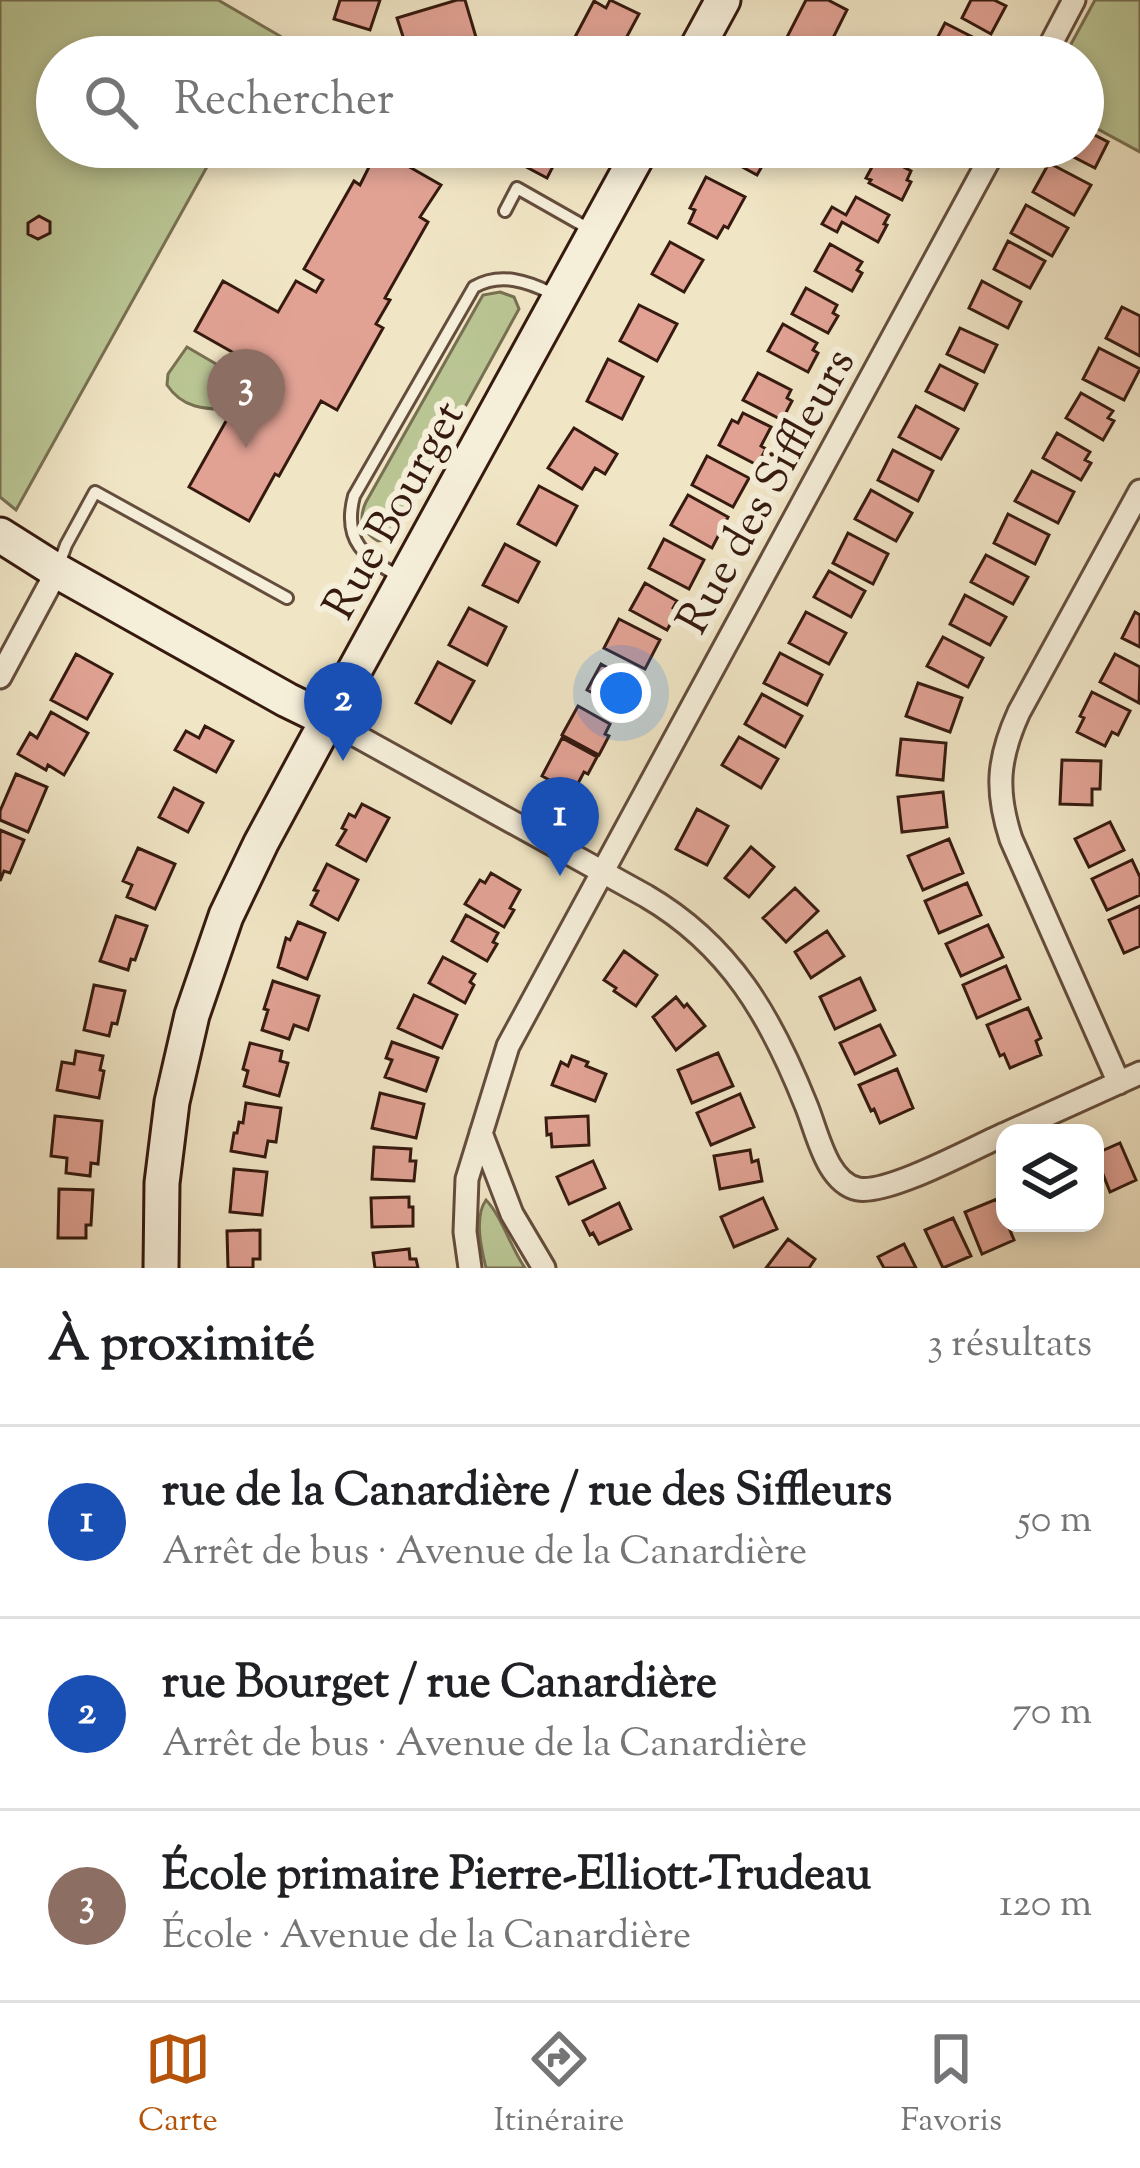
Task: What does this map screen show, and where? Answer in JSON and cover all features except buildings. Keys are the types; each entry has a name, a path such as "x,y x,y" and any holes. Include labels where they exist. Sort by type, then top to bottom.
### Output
{"street":[{"path":"703,36 723,0"},
{"path":"1055,36 1074,0"},
{"name":"Rue Bourget","path":"160,1268 162,1184 172,1102 206,967 247,871 630,168"},
{"name":"Rue des Siffleurs","path":"470,1268 465,1232 467,1179 508,1046 985,168"},
{"path":"1026,1124 1129,1078 1011,839 1001,804 1000,768 1019,712 1140,491"},
{"path":"0,535 682,919 747,986 778,1041 829,1161 847,1184 868,1190 887,1185 996,1137"},
{"path":"0,677 57,571"},
{"path":"482,1133 512,1214 544,1268"}],"lane":[{"path":"505,212 518,188 595,232"},
{"path":"404,580 359,548 351,529 354,496 474,287 504,279 535,285 559,298"},
{"path":"57,571 95,492 287,598"}],"green space":[{"path":"0,0 218,0 280,36 36,36 36,168 206,168 16,510 0,497"},
{"path":"1095,0 1140,0 1140,152 1104,132 1104,36 1075,36"},
{"path":"500,292 514,297 519,309 395,534 378,541 363,524 366,502 483,295"},
{"path":"187,347 247,382 232,410 187,403 167,385 168,374"},
{"path":"486,1200 525,1268 486,1268 479,1224"}],"place":[{"name":"École primaire Pierre-Elliott-Trudeau","path":"246,448"},
{"name":"rue Bourget / rue Canardière","path":"343,761"},
{"name":"rue de la Canardière / rue des Siffleurs","path":"560,876"}]}
